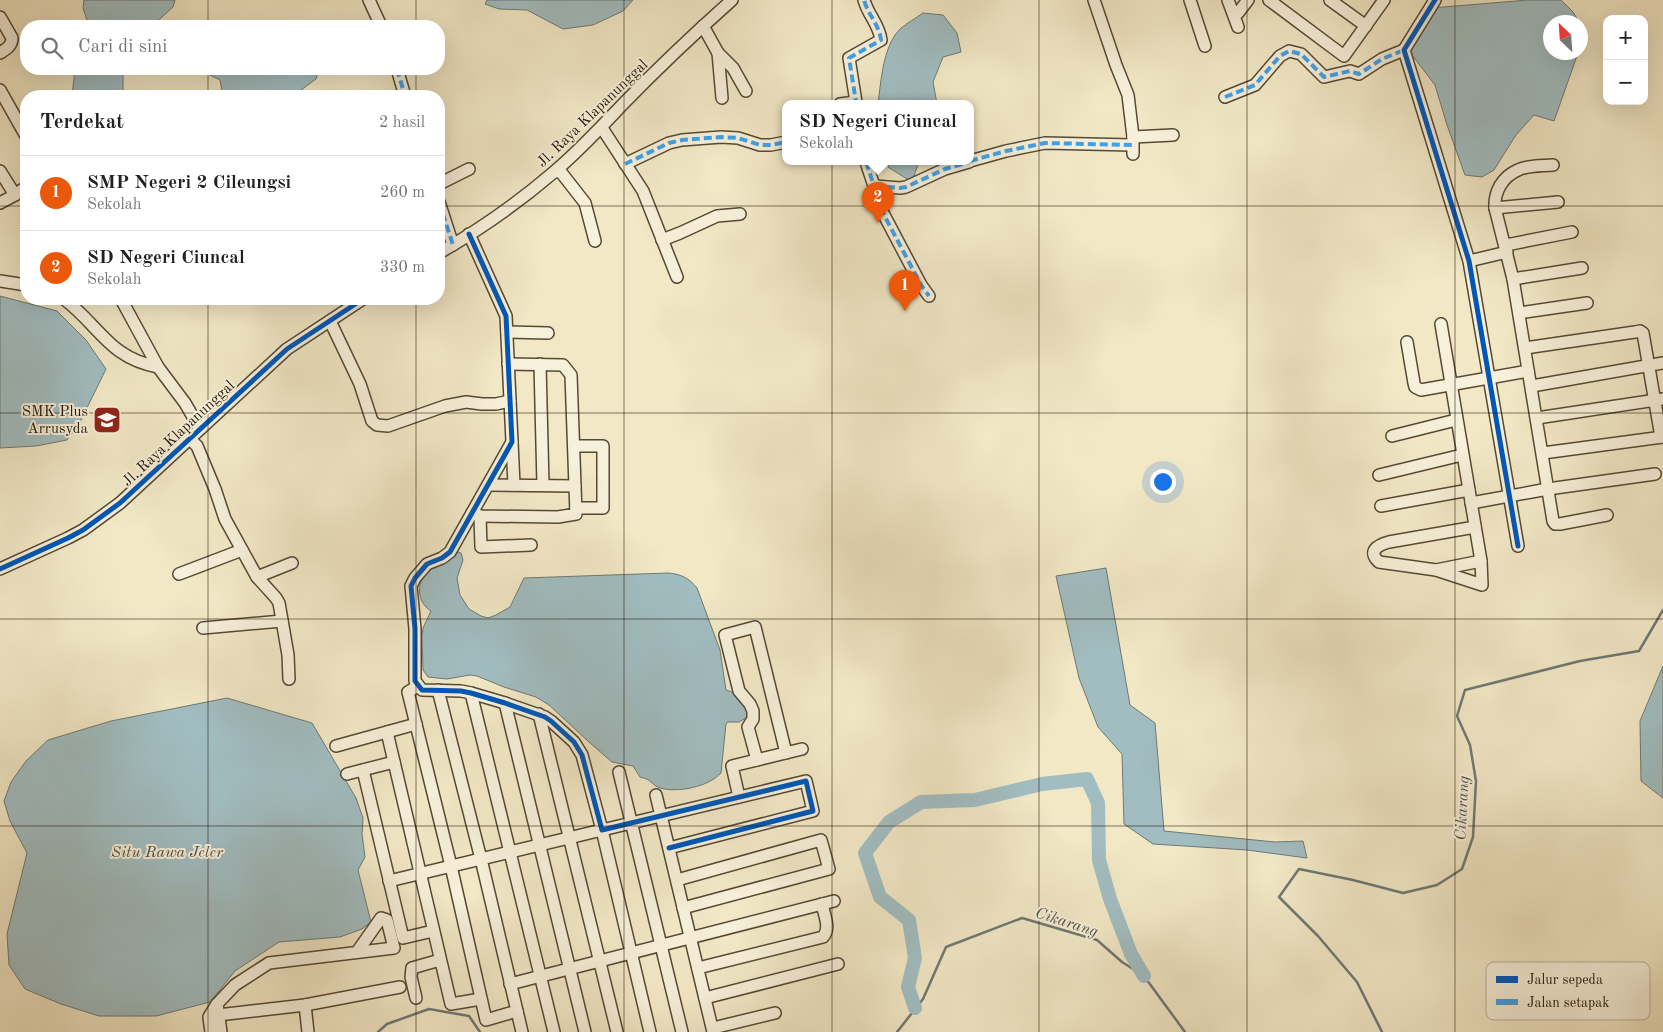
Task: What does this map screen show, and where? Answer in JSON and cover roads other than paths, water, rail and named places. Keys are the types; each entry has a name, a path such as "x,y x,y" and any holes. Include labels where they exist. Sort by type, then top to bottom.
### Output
{"street":[{"path":"369,0 378,20"},
{"name":"Jl. Raya Klapanunggal","path":"445,250 524,196 555,172 602,128 638,89 732,0"},
{"path":"856,100 849,58 881,40 879,29 864,0"},
{"path":"1094,0 1128,95 1133,145"},
{"path":"1190,0 1205,46"},
{"path":"1228,0 1238,27"},
{"path":"1238,13 1248,0"},
{"path":"1268,0 1344,56 1384,0"},
{"path":"1330,0 1366,26"},
{"path":"1225,97 1255,85 1280,56 1289,51 1301,54 1324,77 1350,72 1359,74 1382,59 1404,50 1435,0"},
{"path":"0,17 12,38 9,46 0,53"},
{"path":"703,26 718,53 733,68 746,90"},
{"path":"1404,50 1469,261 1518,546"},
{"path":"718,53 722,98"},
{"path":"398,75 403,90"},
{"path":"1,92 20,125"},
{"path":"602,128 643,191 677,277"},
{"path":"974,161 1006,150 1045,143 1133,145 1152,138 1172,135"},
{"path":"626,164 670,143 682,140 721,137 738,138 760,145 772,146 782,143"},
{"path":"867,165 883,213 921,285 930,296"},
{"path":"875,186 906,187 960,165"},
{"path":"1553,165 1524,168 1514,173 1497,190 1495,208 1513,279 1553,521 1555,524 1560,524 1607,515"},
{"path":"445,181 469,169"},
{"path":"0,171 15,195"},
{"path":"555,172 560,171 585,203 595,241"},
{"path":"0,203 20,191"},
{"path":"1495,208 1558,202"},
{"path":"662,240 694,228 717,216 740,214"},
{"path":"445,220 453,245"},
{"path":"1469,261 1506,248 1572,232"},
{"path":"469,234 506,316 514,485"},
{"path":"1513,279 1582,268"},
{"path":"0,281 20,284"},
{"path":"1519,313 1587,303"},
{"path":"70,305 126,357 143,364 158,367"},
{"path":"124,305 158,367 185,403 200,429"},
{"name":"Jl. Raya Klapanunggal","path":"0,569 83,530 120,503 287,349 354,305"},
{"path":"330,321 360,384 372,421 376,425 388,426 445,406 466,402 496,404 510,401"},
{"path":"1441,324 1481,561 1482,585 1436,570 1379,562 1376,559 1374,550 1382,544 1475,527"},
{"path":"1525,348 1640,331 1644,336 1648,365 1659,400 1662,437 1543,453"},
{"path":"507,332 548,334"},
{"path":"1407,342 1414,383 1417,389 1421,390 1528,371"},
{"path":"1532,386 1663,363"},
{"path":"476,515 558,517 576,514 571,375 563,365 508,364"},
{"path":"540,364 543,485"},
{"path":"1537,418 1659,400"},
{"path":"1392,436 1456,420"},
{"path":"190,439 198,446 225,519 257,577 279,603 288,655 289,679"},
{"path":"512,442 488,485 476,515 450,552 442,558 427,564 411,586 415,629 415,681 422,690 471,693 539,714 551,721 574,742 582,755 602,830 650,1032"},
{"path":"574,446 603,446 603,508 576,508"},
{"path":"1379,476 1462,455"},
{"path":"1471,503 1548,489 1655,474"},
{"path":"488,485 575,486"},
{"path":"1381,506 1468,490"},
{"path":"476,515 481,547 531,546"},
{"path":"179,574 242,550"},
{"path":"1436,570 1481,561"},
{"path":"257,577 292,563"},
{"path":"204,628 282,621"},
{"path":"757,760 748,727 754,719 753,711 750,704 739,691 725,635 755,627 786,753"},
{"path":"418,686 408,692 451,866 486,1020 517,1011"},
{"path":"438,690 522,1032"},
{"path":"471,693 554,1032"},
{"path":"505,703 585,1032"},
{"path":"539,714 617,1032"},
{"path":"336,746 416,724"},
{"path":"386,732 451,1004 480,999"},
{"path":"738,797 732,766 802,749"},
{"path":"347,774 394,762"},
{"path":"362,770 403,938 434,931"},
{"path":"619,772 682,1032"},
{"path":"389,881 806,781 813,811 669,848"},
{"path":"656,795 713,1030 775,1013"},
{"path":"677,880 821,840 829,870 683,908"},
{"path":"510,984 834,901"},
{"path":"698,968 823,937 826,934 827,928 822,904"},
{"path":"211,1032 209,1017 218,1010 235,986 269,963 357,952"},
{"path":"416,998 411,977 412,968 440,960"},
{"path":"705,998 838,964"},
{"path":"218,1010 305,1005 400,987"},
{"path":"305,1005 308,1032"},
{"path":"218,1010 220,1032"}],"water":[{"path":"84,0 175,0 173,7 159,20 87,20 83,8"},
{"path":"487,0 633,0 623,11 593,25 563,29 527,10 499,9 485,4"},
{"path":"1528,0 1561,0 1575,15 1543,15 1543,60 1576,60 1554,121 1534,115 1516,135 1494,170 1482,177 1465,175 1435,85 1406,47 1431,8"},
{"path":"923,13 943,15 957,33 961,52 943,57 933,82 936,100 879,100 886,54 894,36"},
{"path":"74,75 123,75 123,90 73,90"},
{"path":"210,75 317,75 316,79 301,90 222,90 220,80"},
{"path":"888,165 918,165 912,181 888,167"},
{"path":"0,296 20,301 20,305 34,305 57,311 86,340 106,369 79,424 67,440 36,446 0,448"},
{"path":"455,551 461,553 463,560 457,578 460,595 469,609 488,618 510,607 524,578 668,573 677,574 688,579 697,588 720,650 726,690 741,695 748,707 748,717 739,722 728,722 726,724 721,773 709,782 692,788 675,790 660,788 647,779 640,777 633,766 612,762 549,705 536,697 477,676 470,675 447,679 428,677 423,670 422,637 423,628 431,611 420,597 420,585 429,569"},
{"path":"1106,568 1130,705 1155,723 1164,831 1275,842 1303,841 1307,858 1247,850 1153,844 1124,824 1122,754 1098,727 1079,678 1056,576"},
{"path":"1663,666 1663,798 1641,781 1640,721"},
{"name":"Situ Rawa Jeler","path":"227,698 312,723 356,798 363,818 362,834 365,857 358,870 371,922 362,929 340,937 279,942 235,971 210,1002 156,1016 99,1016 61,1004 25,989 9,965 7,934 27,853 10,821 4,801 11,782 26,761 48,740 111,721"}],"waterway":[{"name":"Cikarang","path":"1382,1032 1357,982 1318,936 1279,897 1299,869 1403,893 1437,885 1462,869 1473,837 1476,781 1470,745 1457,716 1465,690 1580,661 1639,651 1663,610"},
{"path":"915,1008 908,987 915,958 909,920 880,897 865,853 889,822 921,802 975,800 1042,784 1087,779 1098,803 1099,860 1110,899 1131,954 1144,976"},
{"name":"Cikarang","path":"897,1032 923,999 946,947 1022,918 1097,940 1122,962 1144,976 1185,1032"},
{"name":"Cikarang","path":"378,1032 387,1024 429,1009 469,1016 480,1032"}],"place":[{"name":"SD Negeri Ciuncal","path":"878,223"},
{"name":"SMP Negeri 2 Cileungsi","path":"905,311"},
{"name":"SMK Plus Arrusyda","path":"107,420"}]}
